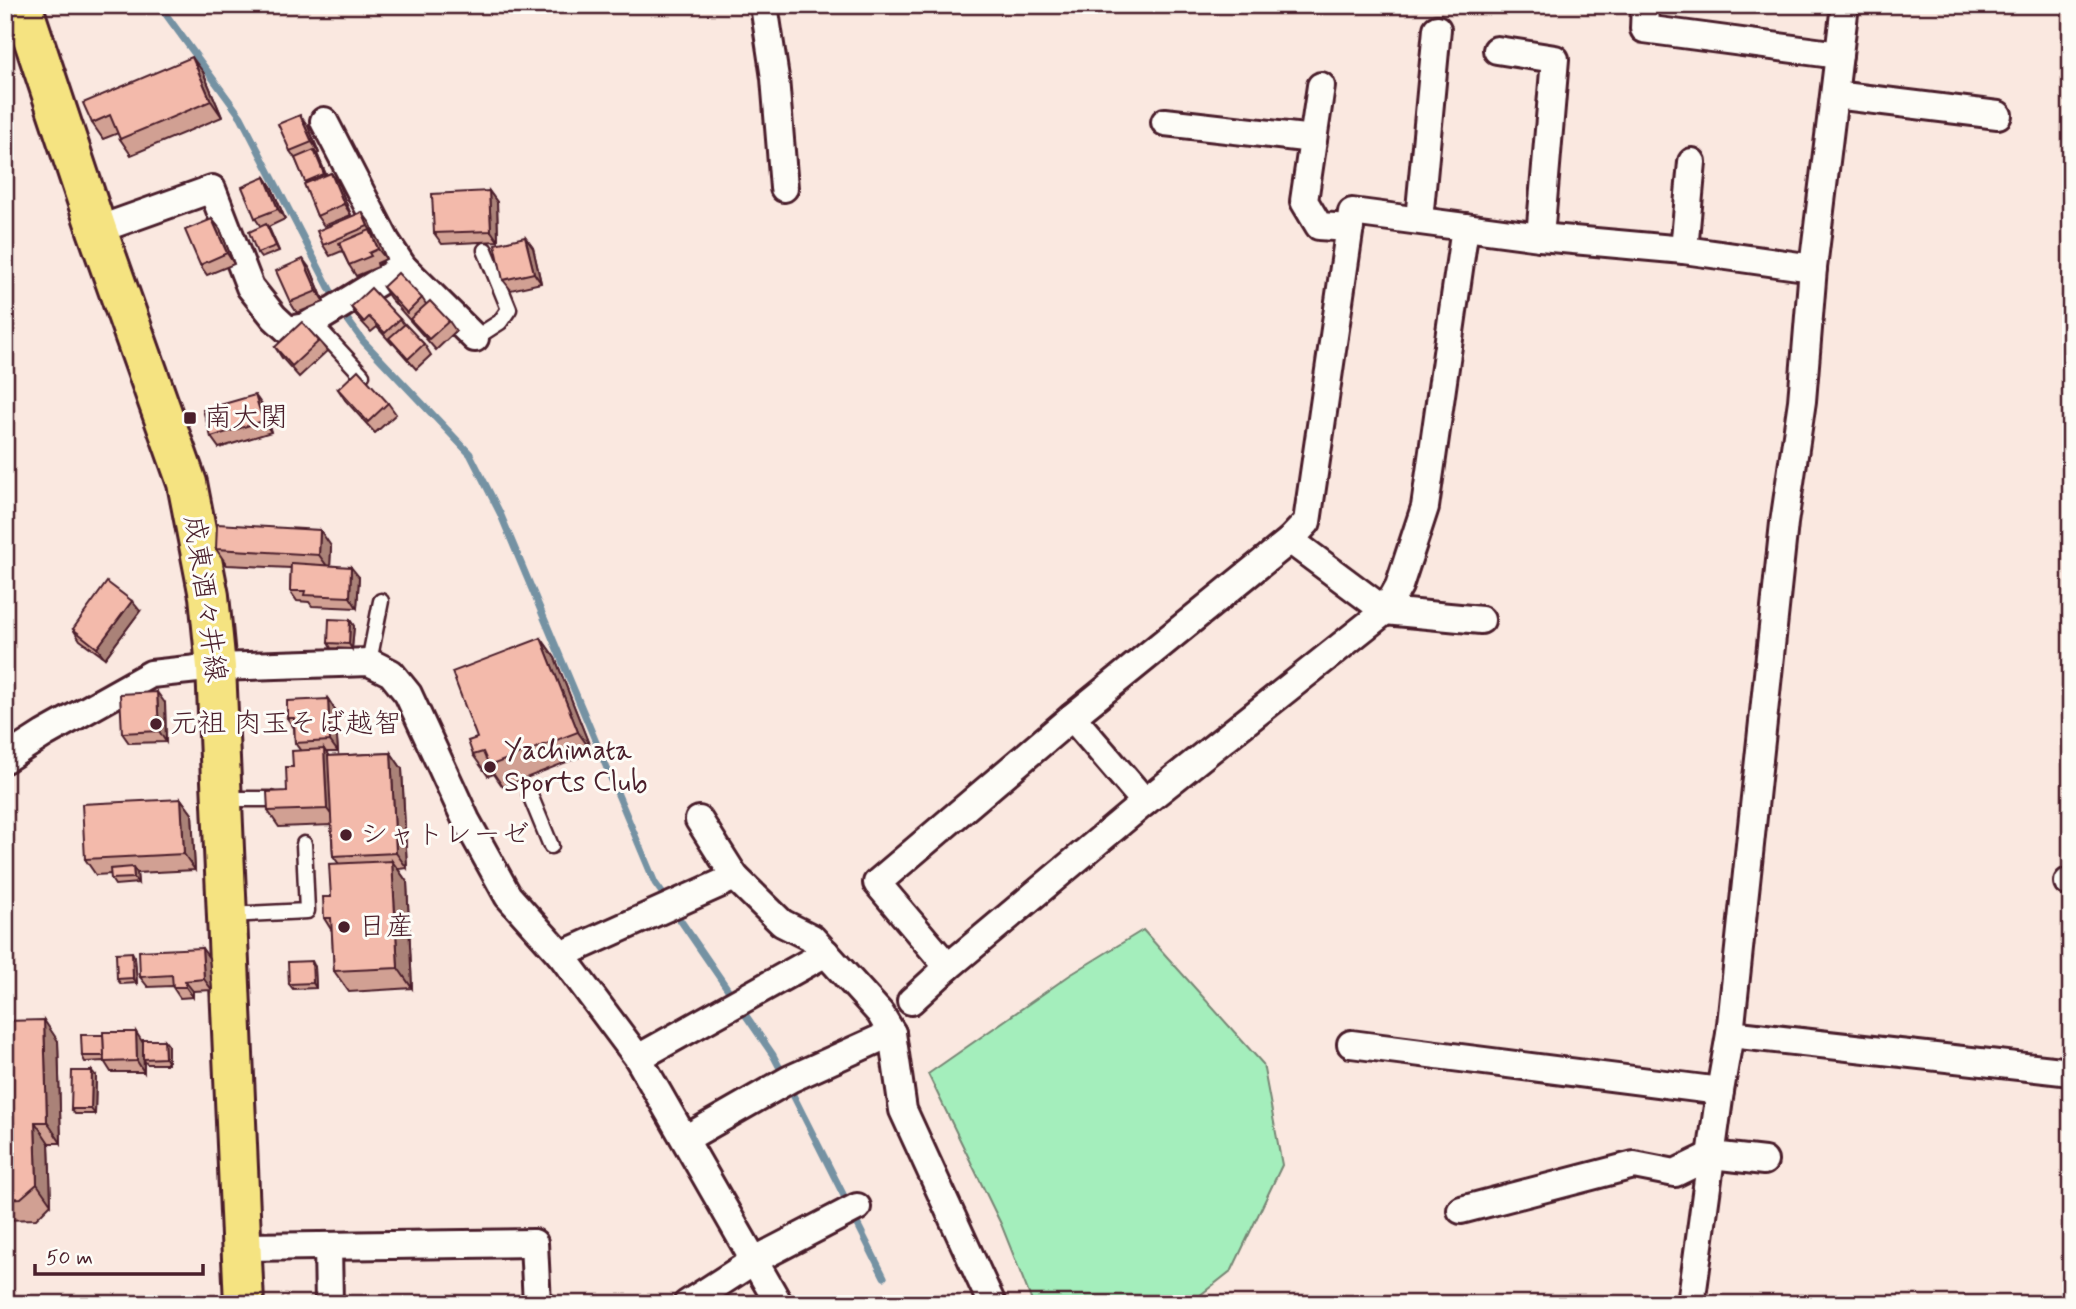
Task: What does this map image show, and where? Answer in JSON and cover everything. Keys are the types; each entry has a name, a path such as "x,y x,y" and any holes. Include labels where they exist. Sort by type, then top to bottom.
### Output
{"main road":[{"name":"成東酒々井線","path":"22,5 97,230 187,483 209,596 216,667 244,1304"}],"street":[{"path":"764,5 775,78 785,188"},
{"path":"1645,5 1644,29 1839,55"},
{"path":"1691,1304 1730,1034 1784,523 1802,401 1813,268 1845,5"},
{"path":"1419,220 1437,29"},
{"path":"1497,50 1555,59 1540,237"},
{"path":"1321,86 1304,201 1319,226 1350,228"},
{"path":"1835,95 1998,115"},
{"path":"324,121 386,241 403,267 475,338"},
{"path":"1165,122 1312,139"},
{"path":"1685,250 1692,162"},
{"path":"97,230 212,189 250,287 274,317 289,330 305,327 403,267"},
{"path":"948,967 877,883 1072,717 1290,540 1307,522 1352,212 1540,237 1685,250 1813,268"},
{"path":"911,1001 1145,802 1385,611 1399,586 1425,507 1465,228"},
{"path":"1290,540 1385,611 1481,620"},
{"path":"5,759 150,674 216,667 369,662 391,673 408,694 466,820 508,896 561,956 638,1058 779,1304"},
{"path":"1072,717 1145,802"},
{"path":"699,820 735,877 782,923 812,938 880,1013 892,1033 903,1110 992,1304"},
{"path":"561,956 735,877"},
{"path":"638,1058 826,953"},
{"path":"685,1139 790,1079 892,1033"},
{"path":"1730,1034 2071,1072"},
{"path":"1351,1045 1720,1091"},
{"path":"1461,1210 1634,1166 1675,1173 1712,1155 1764,1161"},
{"path":"687,1304 754,1260 858,1207"},
{"path":"243,1247 534,1243 537,1304"},
{"path":"328,1246 329,1304"}],"lane":[{"path":"475,338 500,322 509,309 485,250"},
{"path":"313,322 362,375"},
{"path":"369,662 381,601"},
{"path":"530,795 551,846"},
{"path":"222,800 272,799"},
{"path":"227,915 307,911 303,844"}],"green space":[{"path":"1143,930 1263,1064 1282,1165 1232,1270 1189,1304 1033,1304 1001,1224 928,1074 1070,975"}],"building":[{"path":"192,57 211,101 120,139 110,115 92,123 83,103"},
{"path":"300,115 312,142 290,151 278,124"},
{"path":"314,150 324,174 305,182 295,158"},
{"path":"331,173 344,204 317,216 304,184"},
{"path":"265,177 278,209 255,218 242,187"},
{"path":"489,191 491,231 434,233 432,194"},
{"path":"362,212 368,226 323,245 317,231"},
{"path":"212,219 227,253 200,265 185,230"},
{"path":"266,224 276,246 257,253 249,232"},
{"path":"370,230 378,249 369,253 371,256 349,265 339,243"},
{"path":"525,237 534,273 503,280 495,244"},
{"path":"303,259 317,291 290,302 276,271"},
{"path":"398,273 422,298 407,313 383,287"},
{"path":"371,288 400,319 385,333 369,317 364,322 351,307"},
{"path":"430,301 449,321 429,339 410,319"},
{"path":"302,322 319,341 292,366 275,347"},
{"path":"405,324 424,344 408,359 389,338"},
{"path":"358,370 388,403 368,422 338,389"},
{"path":"255,395 263,421 211,437 203,410"},
{"path":"217,524 320,530 319,555 216,549"},
{"path":"291,563 351,567 350,597 304,595 305,591 290,591"},
{"path":"107,582 132,601 97,648 73,629"},
{"path":"329,619 350,620 349,644 328,643"},
{"path":"541,638 578,732 489,766 483,752 473,755 468,741 477,738 452,672"},
{"path":"157,692 159,731 122,733 120,694"},
{"path":"328,699 330,741 295,743 294,718 287,718 287,701"},
{"path":"324,749 327,809 268,811 267,792 287,791 286,767 293,767 292,751"},
{"path":"391,753 396,853 333,856 328,756"},
{"path":"181,799 184,854 85,859 82,804"},
{"path":"392,861 398,968 334,971 331,918 324,918 323,897 331,897 329,864"},
{"path":"133,867 134,878 111,879 110,869"},
{"path":"202,948 204,979 185,981 186,987 173,987 172,975 140,977 139,951"},
{"path":"132,952 133,978 117,979 116,953"},
{"path":"312,961 313,983 289,984 288,962"},
{"path":"44,1020 47,1122 35,1122 37,1184 21,1198 5,1199 5,1021"},
{"path":"103,1032 136,1032 137,1061 104,1062"},
{"path":"81,1035 103,1035 104,1056 82,1056"},
{"path":"143,1040 164,1040 165,1058 143,1059"},
{"path":"72,1071 92,1071 91,1109 71,1109"}],"waterway":[{"path":"159,5 241,117 336,301"},
{"path":"342,312 363,341 470,454 500,513 655,883 668,901"},
{"path":"674,911 773,1055 784,1076"},
{"path":"789,1087 848,1204"},
{"path":"853,1215 884,1277"}],"place":[{"name":"南大関","path":"190,418"},
{"name":"元祖 肉玉そば越智","path":"156,724"},
{"name":"Yachimata Sports Club","path":"490,767"},
{"name":"シャトレーゼ","path":"346,835"},
{"name":"日産","path":"344,927"}]}
